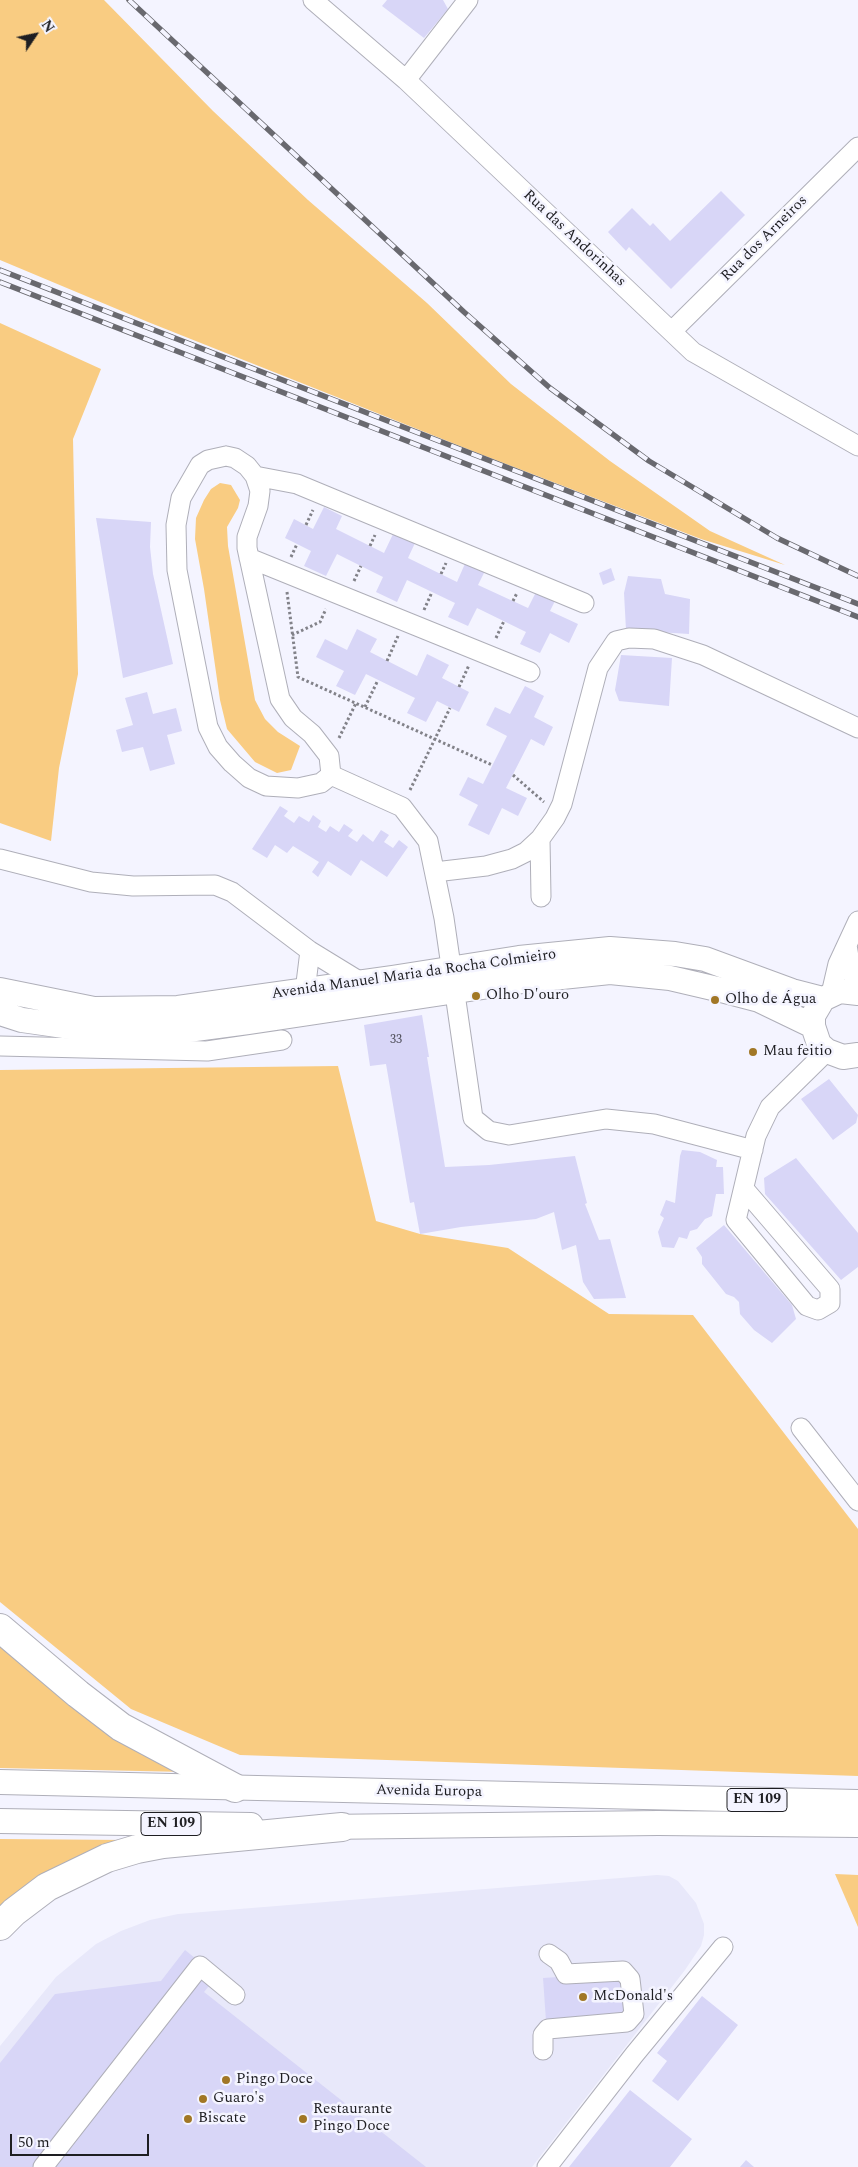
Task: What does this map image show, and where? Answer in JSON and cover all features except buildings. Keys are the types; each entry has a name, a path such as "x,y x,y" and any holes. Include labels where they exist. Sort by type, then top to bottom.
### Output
{"highway":[{"path":"0,1628 78,1694 121,1727 235,1788"},
{"path":"0,1926 14,1912 47,1887 106,1858 137,1849 163,1844 342,1827"}],"main road":[{"name":"Avenida Manuel Maria da Rocha Colmieiro","path":"0,990 94,1009 178,1008 358,982 454,990 519,958 610,949 675,954 723,964 792,991 827,997 840,991 858,991"},
{"name":"Avenida Manuel Maria da Rocha Colmieiro","path":"0,1013 22,1020 92,1030 180,1030 248,1022 454,990 610,972 670,978 717,988 759,1000 813,1026"},
{"path":"827,997 813,1016 813,1026 819,1044 835,1056 856,1060"},
{"name":"Avenida Europa","path":"0,1782 858,1802"},
{"name":"EN 109","path":"0,1821 342,1827 658,1824 858,1825"}],"street":[{"name":"Rua das Andorinhas","path":"313,0 406,80 693,352 858,446"},
{"path":"406,80 468,0"},
{"name":"Rua dos Arneiros","path":"672,331 858,147"},
{"path":"226,456 235,458 247,466 255,476 260,491 258,506 247,537 249,558 280,700 294,718 312,734 329,756 331,775 321,784 298,788 266,786 249,778 232,763 218,747 208,727 178,570 176,525 181,498 192,476 200,465 208,460 226,456"},
{"path":"255,476 297,484 584,603"},
{"path":"249,558 530,672"},
{"path":"435,872 486,866 512,859 526,852 540,840 562,804 598,668 616,641 629,638 654,639 704,655 858,728"},
{"path":"331,775 402,807 428,841 435,872 473,1118 489,1131 509,1135 606,1119 654,1124 753,1150"},
{"path":"540,840 541,897"},
{"path":"0,859 91,882 133,886 215,885 232,892 310,951 358,982"},
{"path":"827,997 838,964 858,921"},
{"path":"847,946 851,969 858,991"},
{"path":"305,990 310,951"},
{"path":"0,1046 207,1051 282,1040"},
{"path":"745,1190 830,1289 830,1302 818,1310 807,1306 736,1220 745,1190 756,1136 770,1107 827,1051"},
{"path":"801,1428 858,1501"},
{"path":"547,2167 634,2055 724,1946"},
{"path":"543,2050 543,2035 548,2029 627,2022 634,2014 630,1979 623,1971 566,1974 559,1961 549,1954"},
{"path":"43,2167 200,1966 235,1995"}],"path":[{"path":"284,572 298,677 492,765"},
{"path":"292,634 320,622 334,592"},
{"path":"387,661 404,621"},
{"path":"366,707 378,680"},
{"path":"335,745 356,703"},
{"path":"402,807 450,708"},
{"path":"513,774 557,814"}],"shaded area":[{"path":"0,0 104,0 213,111 308,200 427,303 511,384 610,461 710,531 785,565 701,539 475,452 148,322 0,260"},
{"path":"0,323 101,369 73,439 78,674 59,768 51,841 0,823"},
{"path":"220,483 231,485 240,500 238,508 227,527 228,546 255,700 265,719 278,732 300,746 291,770 277,773 255,762 227,729 220,700 195,539 196,518 204,500 211,489"},
{"path":"338,1066 376,1221 420,1234 508,1248 609,1314 693,1315 858,1529 858,1776 240,1755 131,1709 0,1602 0,1070"},
{"path":"0,1643 66,1699 131,1748 186,1772 0,1768"},
{"path":"0,1839 127,1840 0,1912"},
{"path":"835,1874 858,1875 858,1927"},
{"path":"657,1875 669,1876 678,1881 696,1903 704,1924 701,1946 685,1970 532,2167 0,2167 0,2046 56,1977 96,1944 121,1931 150,1920 178,1914"}],"railway":[{"path":"129,0 464,312 550,388 649,461 777,538 858,576"},
{"path":"0,270 858,604"},
{"path":"0,282 858,617"}],"place":[{"name":"Olho D'ouro","path":"476,996"},
{"name":"Olho de Água","path":"715,1000"},
{"name":"Mau feitio","path":"753,1052"},
{"name":"McDonald's","path":"583,1997"},
{"name":"Pingo Doce","path":"226,2080"},
{"name":"Guaro's","path":"203,2099"},
{"name":"Biscate","path":"188,2119"},
{"name":"Restaurante Pingo Doce","path":"303,2119"}]}
